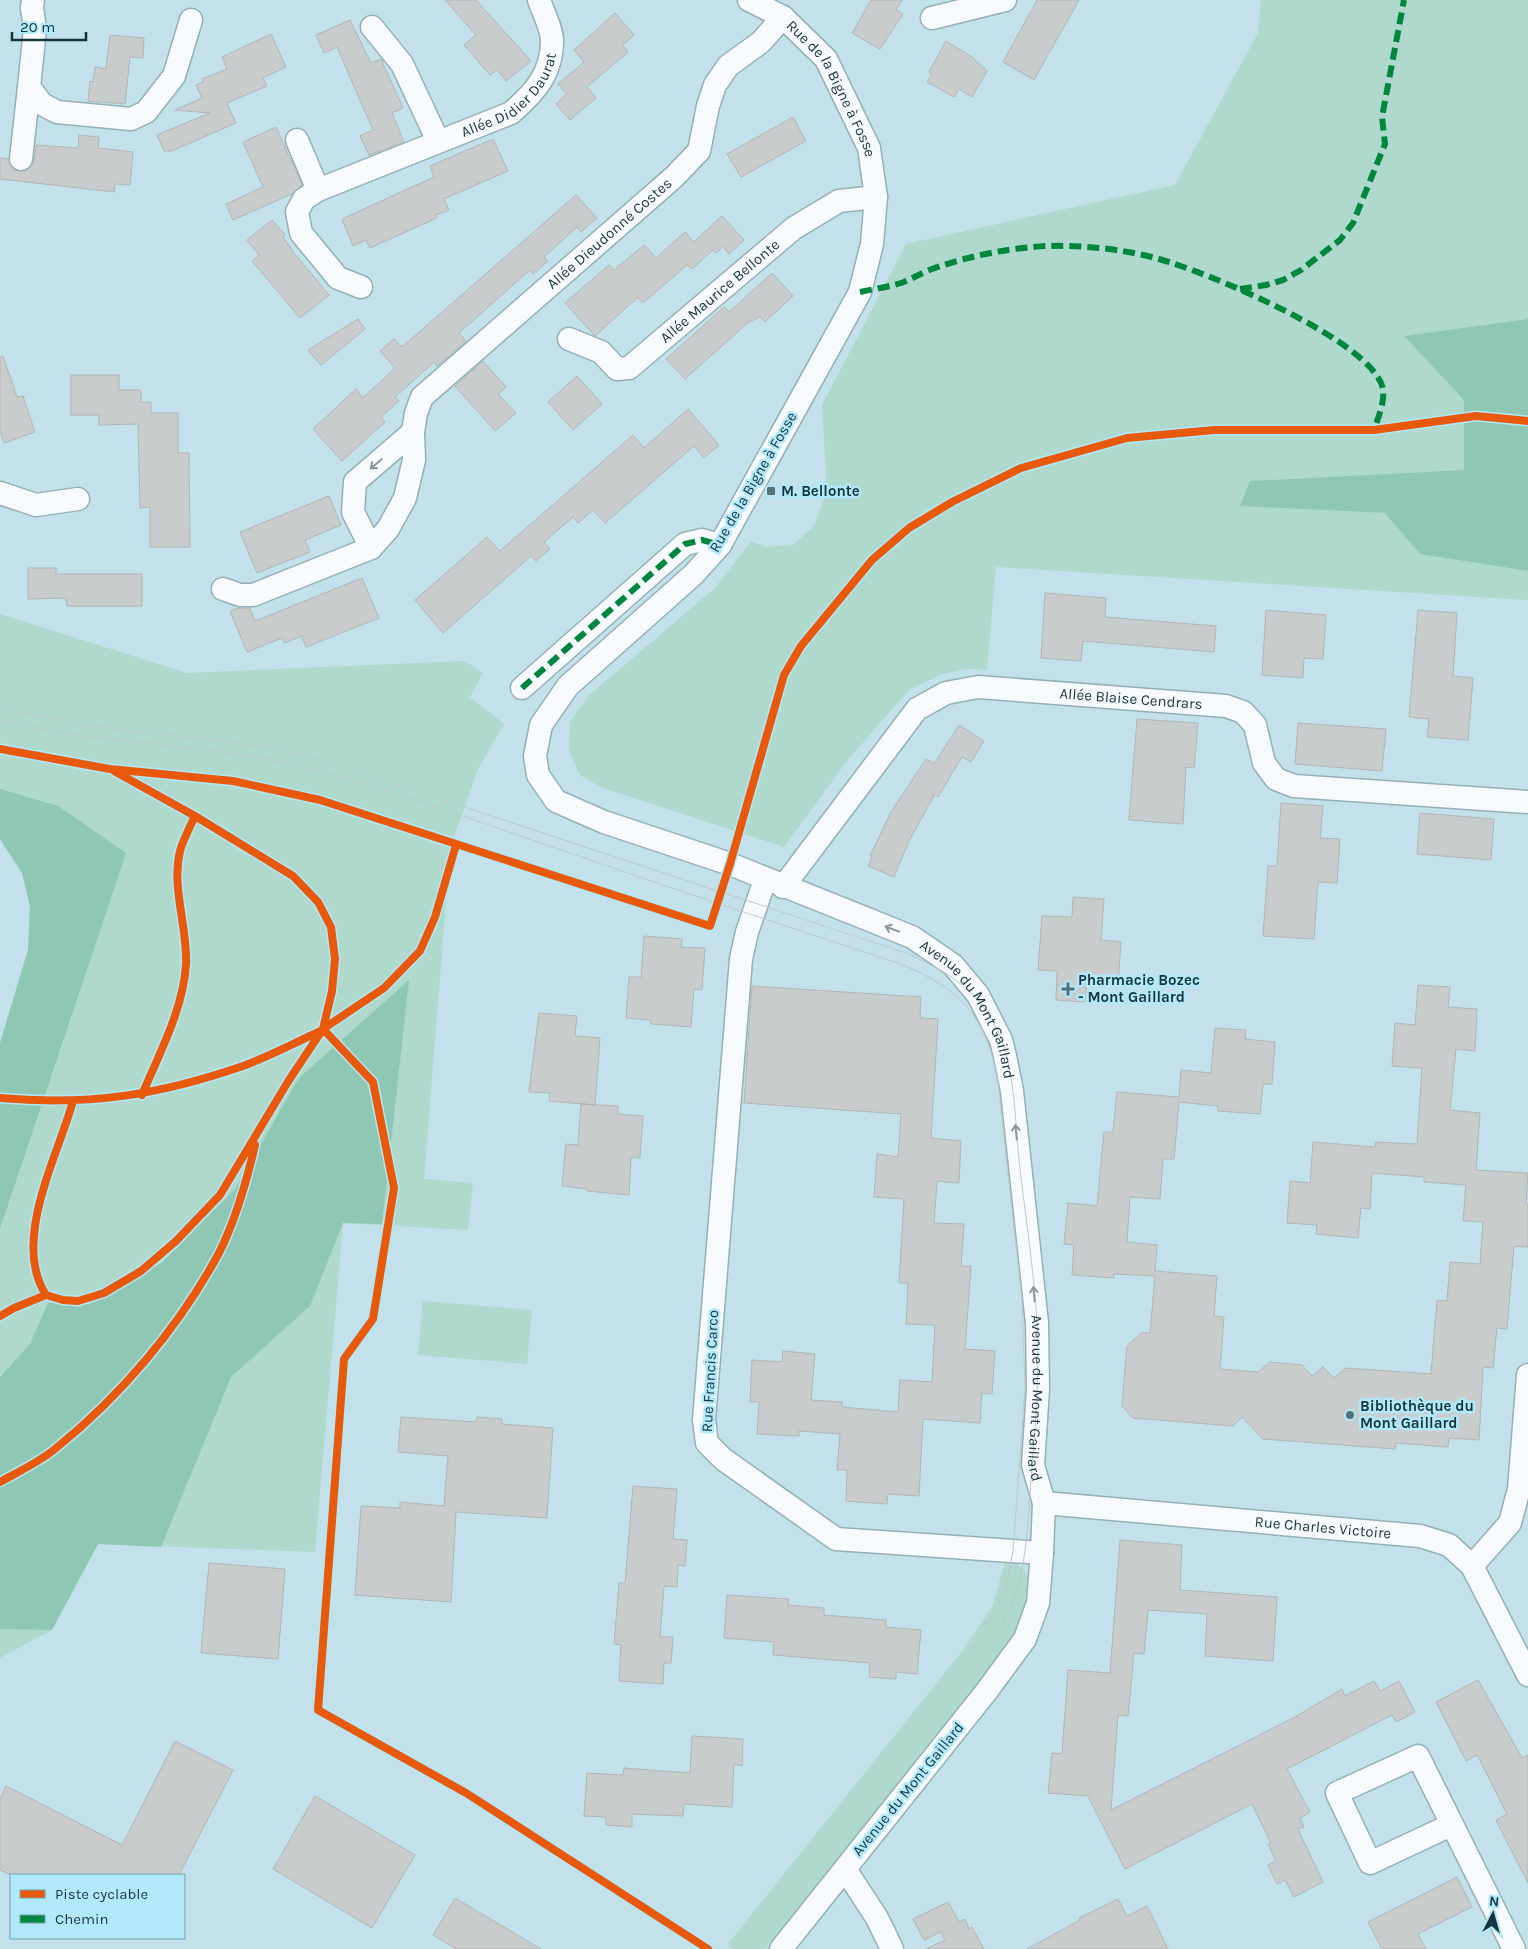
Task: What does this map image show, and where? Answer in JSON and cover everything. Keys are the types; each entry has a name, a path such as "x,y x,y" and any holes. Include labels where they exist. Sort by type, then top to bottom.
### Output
{"street":[{"path":"21,159 35,29 32,8 33,0"},
{"name":"Allée Didier Daurat","path":"361,287 338,278 301,233 297,212 304,199 318,190 511,113 535,92 548,67 552,40 539,0"},
{"name":"Rue de la Bigne à Fosse","path":"749,0 783,17 826,60 869,148 876,197 872,244 860,292 720,545 694,574 568,686 540,725 535,756 538,775 556,801 604,822 730,864 774,883"},
{"path":"932,18 1005,0"},
{"name":"Allée Dieudonné Costes","path":"224,589 240,595 254,595 371,548 388,529 405,498 414,460 413,432 416,413 422,397 667,183 699,150 708,106 715,85 728,66 761,42 783,17"},
{"path":"29,87 42,104 56,112 130,119 146,112 174,76 191,20"},
{"name":"Allée Didier Daurat","path":"372,27 402,64 438,141"},
{"path":"297,140 318,190"},
{"name":"Allée Maurice Bellonte","path":"569,339 600,352 617,369 629,368 794,228 839,201 876,197"},
{"path":"371,548 353,512 355,482 413,432"},
{"path":"0,493 36,505 78,499"},
{"path":"522,688 685,544 702,540 720,545"},
{"name":"Allée Blaise Cendrars","path":"774,883 916,709 946,692 978,687 1226,706 1243,712 1255,725 1264,763 1276,779 1294,786 1528,802"},
{"name":"Rue Francis Carco","path":"774,883 747,932 741,959 704,1420 707,1443 723,1459 836,1539 1042,1553"},
{"name":"Avenue du Mont Gaillard","path":"774,883 912,937 953,965 978,995 1001,1040 1011,1084 1033,1279 1037,1323 1038,1389 1033,1464 1044,1503 1038,1603 1025,1639 986,1692 781,1949"},
{"path":"1472,1566 1510,1523 1519,1490 1528,1375"},
{"name":"Rue Charles Victoire","path":"1044,1503 1420,1536 1449,1545 1472,1566 1528,1675"},
{"path":"1451,1825 1370,1864 1337,1793 1418,1756 1514,1949"},
{"path":"845,1869 877,1918 892,1949"}],"green space":[{"path":"1261,0 1528,0 1528,319 1405,336 1464,400 1465,470 1250,481 1241,506 1385,513 1420,554 1528,571 1528,600 996,567 987,670 967,669 942,674 909,690 847,761 784,847 603,788 580,775 569,751 570,722 588,696 715,588 751,541 766,547 793,545 814,526 827,490 822,405 906,244 1175,185 1258,33"},
{"path":"1528,319 1528,571 1420,554 1385,513 1240,506 1250,481 1464,470 1464,400 1404,336"},
{"path":"0,614 187,673 465,661 483,673 470,697 504,724 478,769 455,834 446,902 424,1179 473,1183 468,1230 343,1223 315,1552 98,1544 52,1630 0,1658 0,1043 28,950 30,906 22,873 0,839"},
{"path":"0,789 58,806 126,853 0,1229 0,1043 28,950 30,906 22,873 0,839"},
{"path":"409,980 382,1224 343,1223 310,1306 231,1377 161,1547 98,1544 52,1630 0,1629 0,1377 30,1344 48,1303 89,1304 163,1262 235,1189 299,1078"},
{"path":"423,1301 532,1310 527,1364 418,1355"},
{"path":"1005,1563 1019,1565 1029,1576 1029,1587 1022,1616 1014,1635 1003,1653 765,1949 733,1949 727,1945 963,1650 992,1607"}],"building":[{"path":"445,0 476,0 531,61 506,81 497,70 490,75 464,45 476,35"},
{"path":"871,0 902,0 896,10 903,14 880,49 852,33"},
{"path":"1037,0 1079,0 1034,80 1003,62"},
{"path":"615,13 634,35 623,45 628,52 587,87 596,98 570,120 556,104 567,94 558,84 584,62 574,50"},
{"path":"350,20 371,63 381,59 403,108 392,113 404,142 369,155 360,136 373,130 337,47 324,53 316,35"},
{"path":"271,34 286,67 263,78 267,86 227,103 236,123 172,151 164,151 157,135 210,113 175,110 202,98 196,85 203,82 202,79 227,69 222,57"},
{"path":"110,35 144,38 143,58 130,57 125,104 88,101 90,81 93,82 95,67 106,69"},
{"path":"946,41 972,57 987,71 972,97 959,89 954,97 927,82 932,74 929,72"},
{"path":"793,117 806,141 741,177 727,154"},
{"path":"276,127 302,185 292,194 233,220 226,204 263,187 243,142"},
{"path":"79,135 99,137 98,148 133,152 130,185 115,184 114,192 0,179 0,158 8,159 14,170 26,171 34,161 36,145 78,148"},
{"path":"493,139 508,171 444,199 449,210 436,215 437,218 370,248 366,240 353,246 342,219 434,177 430,166"},
{"path":"576,195 597,218 581,232 577,227 544,257 548,261 533,274 530,270 459,333 466,341 437,366 434,362 395,397 399,401 381,417 385,422 342,461 313,429 356,389 363,398 395,368 380,351 394,339 402,347"},
{"path":"722,216 744,240 729,254 723,247 716,253 713,250 692,269 687,265 643,303 638,297 595,336 565,303 609,265 614,270 644,245 656,258 685,232 694,242"},
{"path":"272,220 285,235 283,237 294,253 329,295 300,318 252,261 259,255 247,240"},
{"path":"772,273 793,296 765,322 759,316 752,322 750,321 685,379 666,359 724,307 729,312"},
{"path":"358,319 365,329 321,365 308,350"},
{"path":"3,356 17,397 23,396 35,432 4,443 0,430 0,357"},
{"path":"483,361 506,387 498,394 516,413 495,431 455,386"},
{"path":"71,375 119,375 119,390 141,390 141,402 151,402 151,413 178,413 178,453 189,453 190,547 150,547 150,507 140,508 138,424 99,425 99,415 71,415"},
{"path":"577,376 602,404 573,430 548,402"},
{"path":"688,409 719,445 704,458 694,446 605,523 593,510 578,523 573,517 544,542 550,549 536,561 531,556 443,633 415,600 487,537 500,551 633,435 644,448"},
{"path":"329,496 341,525 305,540 310,552 257,573 240,532"},
{"path":"28,568 56,568 56,574 142,574 142,606 67,606 66,598 28,599"},
{"path":"362,578 379,618 306,647 302,636 284,643 282,638 247,652 230,611 238,608 250,608 255,621"},
{"path":"1045,593 1106,598 1105,617 1216,626 1214,652 1083,641 1081,661 1041,658"},
{"path":"1266,610 1326,615 1323,659 1304,658 1303,678 1262,675"},
{"path":"1418,610 1457,613 1453,676 1473,678 1468,740 1427,737 1429,719 1409,717"},
{"path":"1137,719 1198,723 1194,768 1186,767 1183,824 1129,820"},
{"path":"1298,723 1386,729 1382,771 1295,764"},
{"path":"959,725 984,741 971,762 962,757 938,797 935,794 909,841 894,877 868,866 872,857 870,856 891,812 926,759 934,764"},
{"path":"1281,803 1323,806 1320,838 1340,839 1337,883 1318,882 1314,939 1263,936 1268,866 1277,866"},
{"path":"1420,813 1494,819 1491,860 1417,854"},
{"path":"1073,897 1104,899 1101,940 1121,942 1118,984 1087,982 1085,1002 1056,1000 1057,971 1038,970 1042,916 1072,917"},
{"path":"644,936 682,939 681,947 705,948 702,990 694,989 691,1027 651,1024 651,1020 626,1018 629,977 641,977"},
{"path":"1418,985 1450,987 1448,1007 1477,1009 1475,1051 1456,1049 1450,1110 1480,1113 1476,1170 1528,1173 1526,1204 1528,1204 1528,1247 1514,1246 1507,1329 1497,1328 1493,1368 1483,1367 1479,1440 1449,1438 1448,1447 1396,1443 1395,1449 1263,1439 1242,1417 1233,1426 1133,1418 1122,1406 1127,1346 1141,1333 1150,1333 1155,1276 1114,1274 1114,1278 1072,1275 1074,1245 1064,1244 1068,1203 1097,1206 1104,1132 1113,1132 1117,1092 1179,1097 1181,1070 1211,1073 1215,1028 1246,1030 1245,1039 1275,1042 1272,1084 1263,1084 1260,1114 1218,1111 1218,1106 1179,1102 1174,1159 1163,1159 1160,1199 1130,1197 1127,1242 1157,1245 1155,1271 1217,1276 1214,1316 1224,1317 1220,1369 1258,1372 1270,1362 1302,1365 1312,1376 1323,1367 1334,1378 1345,1368 1431,1374 1437,1300 1447,1301 1450,1262 1480,1264 1483,1222 1463,1221 1466,1185 1424,1182 1424,1177 1372,1173 1370,1209 1361,1208 1358,1238 1316,1234 1317,1225 1287,1223 1290,1181 1310,1183 1313,1142 1375,1147 1376,1142 1417,1144 1422,1068 1392,1066 1395,1023 1415,1025"},
{"path":"752,986 921,997 920,1018 938,1019 931,1138 961,1141 959,1183 937,1181 934,1223 964,1224 961,1266 971,1266 965,1349 995,1351 992,1394 982,1393 980,1423 923,1419 919,1496 888,1494 887,1504 846,1501 847,1470 837,1470 840,1434 799,1431 799,1436 757,1434 759,1402 750,1402 752,1360 782,1362 783,1351 815,1354 811,1400 842,1402 842,1407 898,1412 900,1380 932,1382 935,1325 906,1324 908,1283 899,1283 904,1199 874,1197 877,1154 898,1157 901,1114 744,1103"},
{"path":"539,1013 577,1016 575,1036 600,1038 595,1105 549,1101 550,1093 529,1092"},
{"path":"581,1104 618,1106 618,1114 643,1116 640,1158 631,1157 629,1195 587,1191 587,1189 562,1186 566,1144 578,1145"},
{"path":"401,1417 476,1422 477,1417 502,1419 502,1424 553,1428 547,1518 456,1512 451,1602 355,1595 361,1506 400,1508 400,1502 444,1506 448,1456 398,1452"},
{"path":"633,1486 677,1489 673,1539 687,1540 685,1566 678,1565 677,1587 664,1586 660,1637 673,1637 671,1663 664,1663 663,1684 619,1681 621,1645 614,1644 619,1583 625,1583"},
{"path":"1120,1540 1182,1545 1180,1590 1277,1597 1273,1661 1205,1656 1207,1614 1148,1610 1144,1654 1134,1653 1128,1716 1118,1715 1111,1810 1295,1717 1342,1689 1345,1696 1374,1681 1380,1691 1399,1681 1415,1712 1396,1722 1392,1715 1287,1769 1310,1812 1300,1818 1304,1827 1298,1829 1323,1882 1294,1897 1285,1880 1277,1884 1268,1865 1276,1861 1268,1844 1271,1843 1252,1804 1125,1869 1088,1796 1048,1793 1052,1753 1062,1754 1068,1670 1110,1673"},
{"path":"209,1563 285,1569 278,1659 201,1653"},
{"path":"727,1595 789,1599 788,1605 824,1608 824,1615 886,1620 886,1627 921,1630 917,1674 896,1672 896,1679 869,1677 870,1663 773,1655 774,1642 724,1638"},
{"path":"1478,1680 1522,1758 1528,1755 1528,1883 1496,1820 1507,1814 1488,1776 1477,1755 1466,1761 1436,1702"},
{"path":"692,1736 743,1739 742,1766 734,1764 732,1807 684,1804 683,1816 632,1814 632,1827 606,1825 606,1817 584,1816 587,1773 623,1775 624,1768 690,1773"},
{"path":"175,1741 233,1770 180,1874 10,1875 0,1870 0,1799 6,1786 122,1845"},
{"path":"315,1796 415,1855 372,1928 273,1869"},
{"path":"1457,1877 1472,1907 1418,1934 1426,1949 1382,1949 1368,1922"},
{"path":"455,1898 541,1949 456,1949 433,1935"},
{"path":"1118,1899 1127,1916 1147,1906 1168,1949 1027,1949 1080,1920 1079,1918"},
{"path":"948,1902 959,1922 965,1919 969,1929 972,1927 984,1949 926,1949 945,1940 941,1932 924,1940 913,1919"}],"tram line":[{"path":"0,707 75,724 272,747 322,760 906,953 943,971 954,979 974,996 991,1018 1006,1053 1013,1091 1020,1169 1032,1265 1038,1343 1030,1503 1026,1545 1018,1585 1003,1624 991,1643 747,1949"},
{"path":"0,719 79,735 237,754 277,761 386,790 670,888 901,964 940,984 956,996 979,1023 987,1040 998,1083 1022,1301 1025,1388 1013,1551 1005,1593 982,1636 731,1949"}],"marked path":[{"path":"1240,289 1283,280 1301,270 1340,240 1353,223 1385,144 1382,117 1404,0"},
{"path":"860,292 901,283 932,269 960,260 988,253 1018,249 1075,246 1117,250 1159,259 1212,278 1285,311 1351,350 1373,370 1383,389 1382,405 1374,430"},
{"path":"522,688 685,544 702,540 720,545"}],"cycle path":[{"path":"0,749 110,769 233,781 320,800 710,926 730,864 784,675 801,646 872,560 909,528 952,502 1021,468 1127,438 1214,430 1374,430 1476,416 1528,421"},
{"path":"114,771 195,816 293,876 318,902 331,927 335,959 332,991 323,1029"},
{"path":"142,1095 169,1032 184,982 186,951 177,879 181,847 195,816"},
{"path":"0,1316 46,1295 63,1300 78,1301 104,1293 141,1271 176,1241 220,1195 289,1080 323,1029 384,988 420,951 435,917 456,845"},
{"path":"323,1029 373,1082 394,1188 373,1319 344,1359 318,1710 466,1793 708,1949"},
{"path":"0,1098 33,1100 94,1099 153,1091 243,1066 323,1030"},
{"path":"46,1295 36,1273 33,1250 35,1224 49,1172 73,1101"},
{"path":"0,1482 42,1458 79,1428 125,1383 167,1334 203,1280 225,1241 240,1200 255,1145"}],"place":[{"name":"M. Bellonte","path":"771,491"},
{"name":"Pharmacie Bozec - Mont Gaillard","path":"1068,989"},
{"name":"Bibliothèque du Mont Gaillard","path":"1350,1415"}]}
